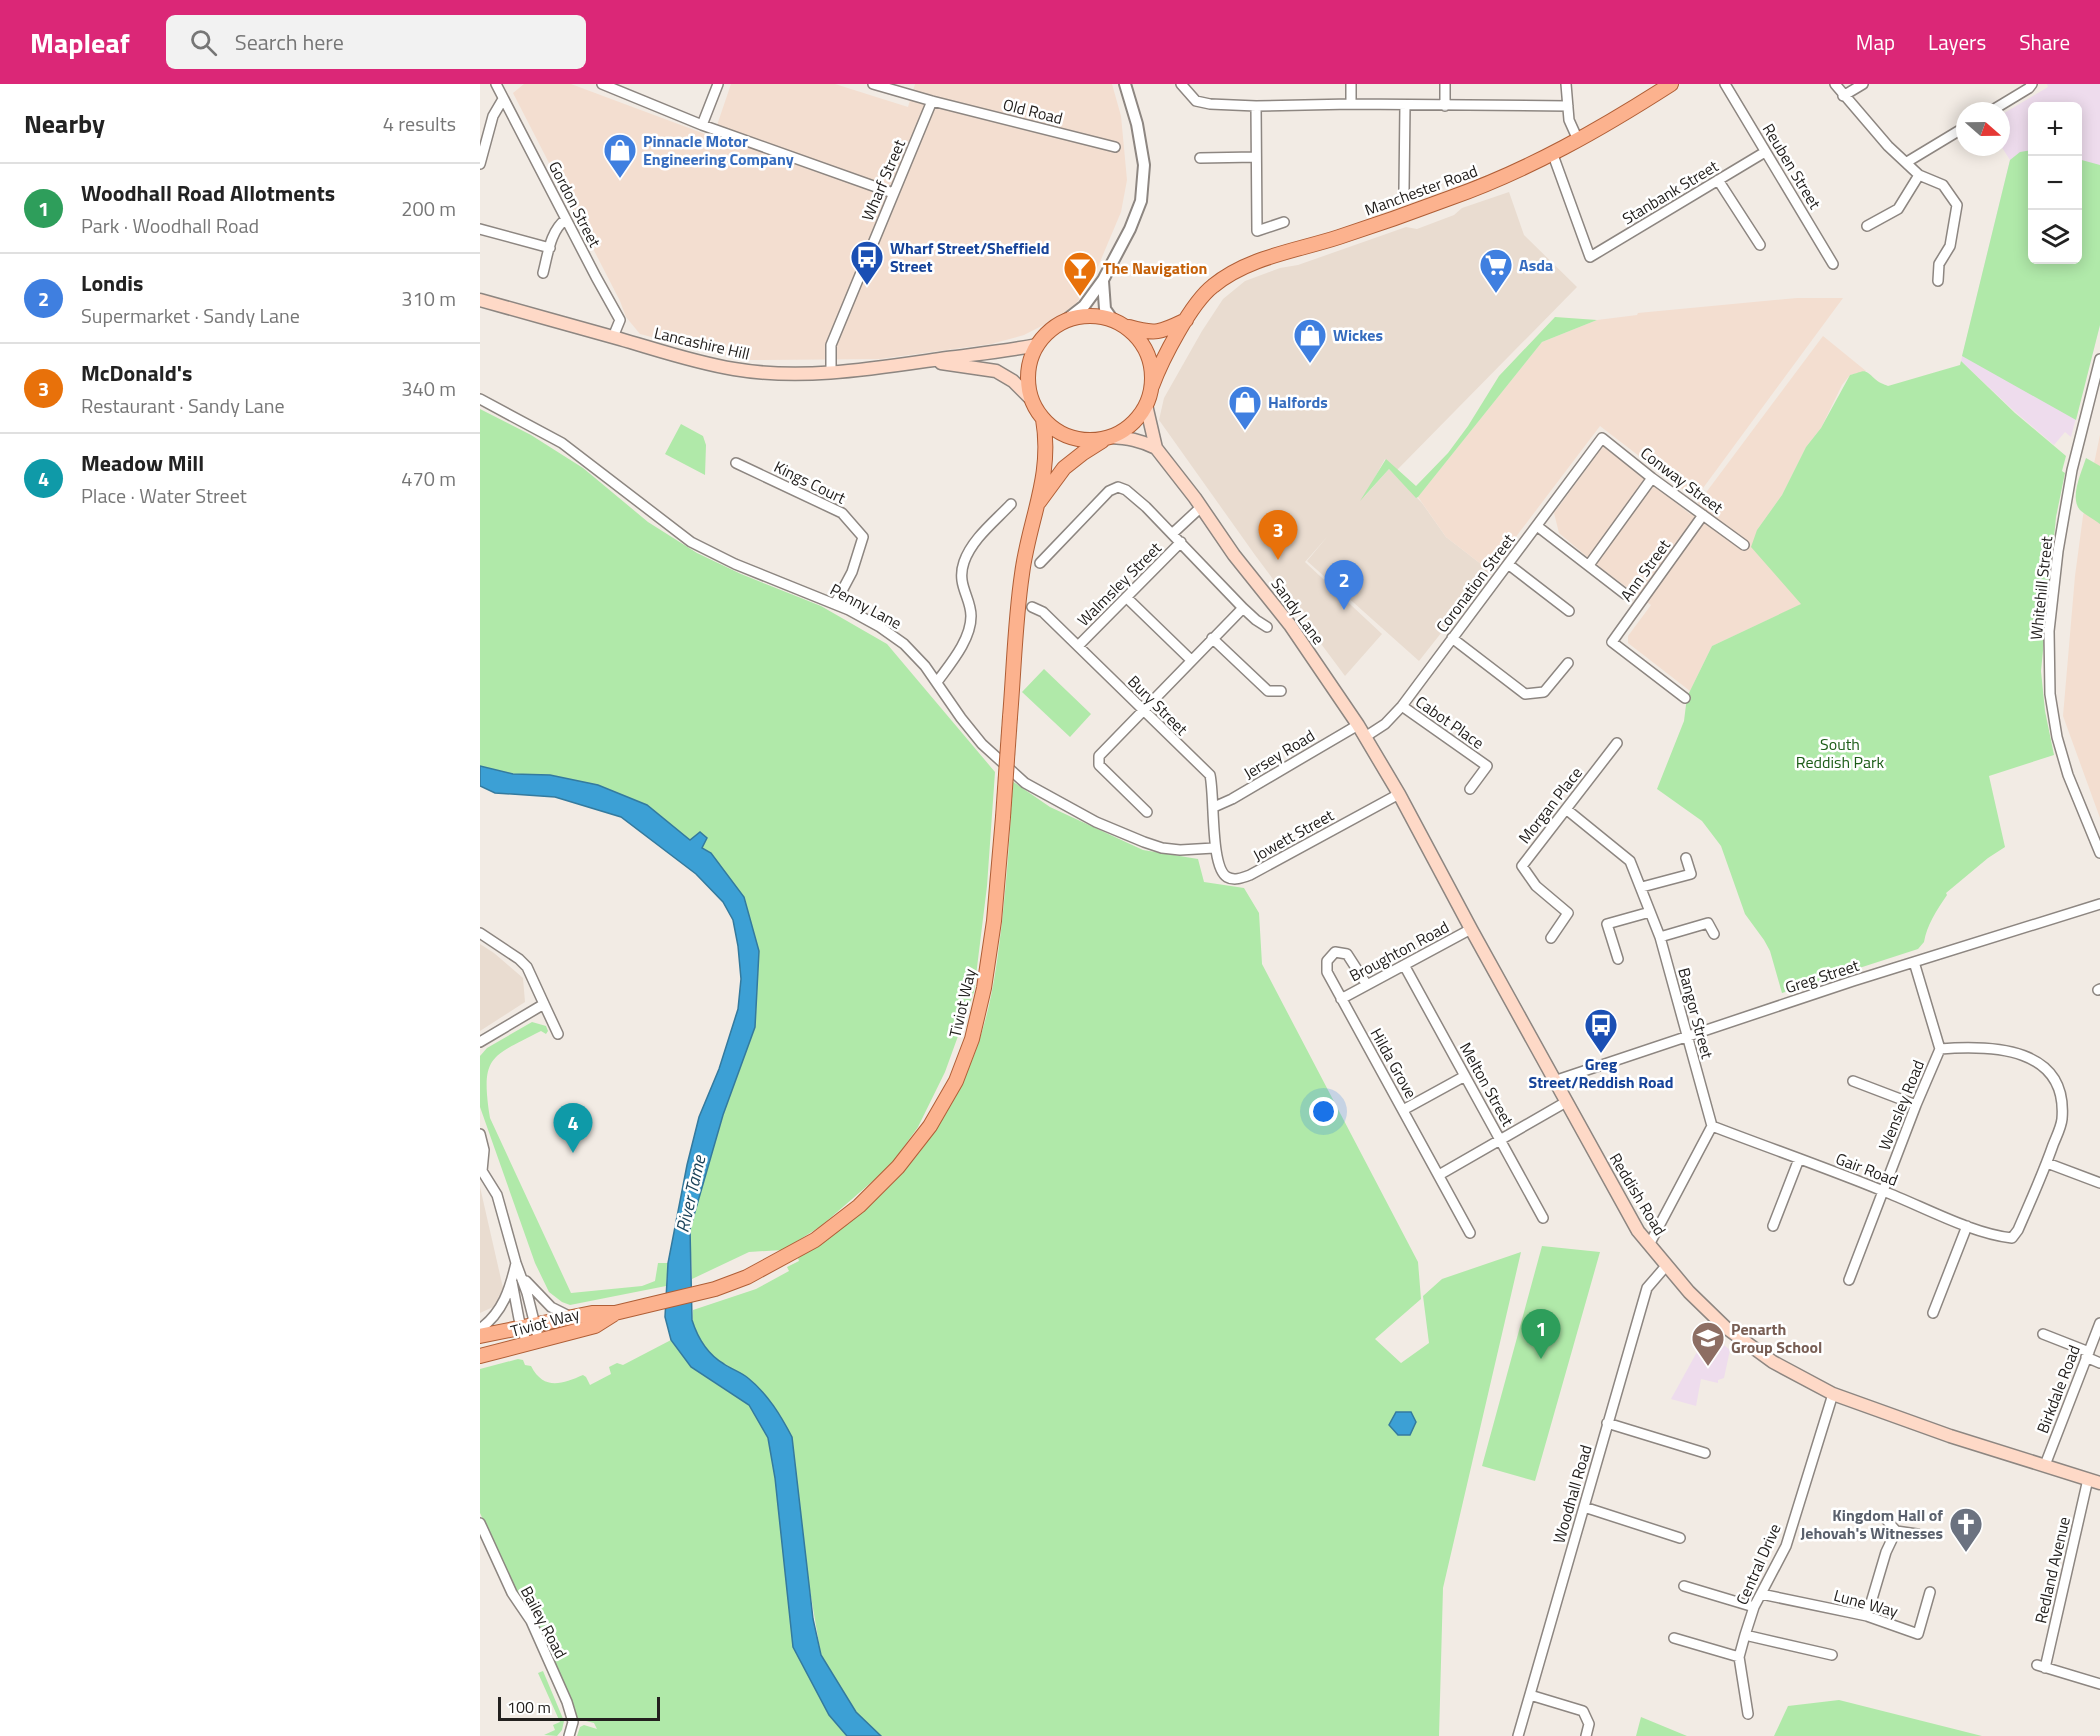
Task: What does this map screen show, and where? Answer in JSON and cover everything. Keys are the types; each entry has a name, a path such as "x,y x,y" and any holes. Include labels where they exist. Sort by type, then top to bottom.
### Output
{"main road":[{"name":"Manchester Road","path":"1152,386 1186,320 1210,288 1246,265 1452,198 1553,155 1615,120 1671,84"},
{"name":"Lancashire Hill","path":"480,300 689,359 735,369 778,373 898,367 1011,351 1037,345"},
{"path":"1108,438 1123,431 1136,420 1146,405 1152,386 1152,369 1147,352 1138,337 1112,319 1098,316 1066,320 1051,328 1037,345 1029,362 1027,381 1031,399 1042,419 1056,431 1072,438 1089,441 1108,438 1134,439 1156,448"},
{"name":"Manchester Road","path":"1125,326 1160,332 1186,320"},
{"name":"Lancashire Hill","path":"923,362 996,371 1013,381 1031,399"},
{"name":"Sandy Lane","path":"1146,405 1156,448 1234,555 1290,625 1365,737"},
{"name":"Tiviot Way","path":"480,1336 592,1313 615,1313 715,1289 747,1277 815,1240 859,1206 898,1167 930,1126 956,1081 972,1038 984,988 994,921 1022,572 1045,469 1046,441 1042,419"},
{"name":"Tiviot Way","path":"1037,504 1064,468 1108,438"},
{"name":"Reddish Road","path":"1365,737 1399,794 1638,1232 1689,1292 1725,1327 1773,1362 1833,1394 1950,1436 2094,1481"},
{"name":"Tiviot Way","path":"480,1356 595,1326 615,1313"}],"street":[{"name":"Gordon Street","path":"496,84 620,320 613,337"},
{"path":"602,84 702,124 893,193"},
{"path":"628,95 632,84"},
{"path":"702,124 718,84"},
{"name":"Old Road","path":"873,84 908,89 932,101 1115,147"},
{"path":"1066,320 1084,306 1103,280 1130,229 1141,201 1144,165 1137,124 1125,84"},
{"path":"1181,84 1196,101 1210,104 1568,106"},
{"path":"1351,84 1351,104"},
{"path":"1445,84 1445,106"},
{"path":"1566,84 1570,125 1578,140"},
{"name":"Reuben Street","path":"1725,84 1833,264"},
{"path":"1834,84 1888,146 1919,175 1943,185 1957,205 1950,246 1939,264 1938,281"},
{"path":"1843,96 1863,84"},
{"path":"2005,102 2032,85"},
{"path":"480,164 493,116 503,99"},
{"name":"Wharf Street","path":"831,372 831,345 932,101"},
{"path":"1404,189 1405,105"},
{"path":"1256,106 1253,232 1284,222"},
{"path":"1907,162 1956,132"},
{"name":"Stanbank Street","path":"1553,155 1590,257 1766,152"},
{"path":"1200,158 1256,157"},
{"path":"1868,226 1898,209 1919,175"},
{"path":"1718,180 1760,245"},
{"path":"543,273 558,225 566,219"},
{"path":"480,229 550,248"},
{"path":"1103,280 1105,309 1112,319"},
{"name":"Whitehill Street","path":"2100,359 2072,470 2058,551 2049,631 2050,694 2057,737 2100,853"},
{"name":"Penny Lane","path":"480,399 562,443 691,542 735,564 836,604 880,627 904,644 925,666 982,744 1025,783 1096,822 1144,842 1162,848 1180,850 1215,848"},
{"name":"Conway Street","path":"1602,438 1652,478 1744,545"},
{"name":"Coronation Street","path":"1365,737 1385,724 1402,706 1602,438"},
{"name":"Kings Court","path":"736,463 842,513 863,537 852,572 836,604"},
{"path":"1589,565 1652,478"},
{"path":"1040,563 1109,491 1118,487 1126,490 1181,542 1243,608 1267,627"},
{"path":"937,682 956,655 968,631 971,616 962,585 963,563 973,543 1011,504"},
{"path":"1172,534 1200,508"},
{"name":"Ann Street","path":"1685,698 1612,642 1703,515"},
{"path":"1537,526 1625,594"},
{"name":"Walmsley Street","path":"1078,646 1181,542"},
{"path":"1508,564 1569,611"},
{"path":"1127,598 1191,660"},
{"name":"Bury Street","path":"1032,607 1044,612 1210,775 1213,788 1215,848"},
{"path":"1148,812 1099,765 1099,756 1243,608"},
{"path":"1212,638 1268,691 1281,691"},
{"path":"1452,638 1525,694 1544,692 1568,663"},
{"name":"Cabot Place","path":"1402,706 1487,766 1470,789"},
{"name":"Jersey Road","path":"1214,807 1232,799 1358,725"},
{"name":"Morgan Place","path":"1551,938 1568,913 1536,886 1522,866 1617,742"},
{"name":"Jowett Street","path":"1215,848 1220,870 1227,877 1238,879 1250,875 1399,794"},
{"name":"Bangor Street","path":"1566,809 1630,861 1642,887 1660,937 1712,1126"},
{"path":"1642,887 1691,874 1686,858"},
{"name":"Greg Street","path":"1554,1081 1914,962 2100,904"},
{"path":"1618,959 1607,924 1650,912"},
{"path":"1660,937 1708,923 1714,934"},
{"name":"Broughton Road","path":"1341,999 1471,929"},
{"path":"480,933 519,959 526,967 558,1034"},
{"name":"Hilda Grove","path":"1367,985 1347,954 1335,952 1327,961 1327,972 1341,999 1470,1233"},
{"name":"Wensley Road","path":"1849,1280 1916,1105 1940,1049 1914,962"},
{"name":"Melton Street","path":"1404,965 1543,1218"},
{"path":"480,1042 544,1004"},
{"path":"1940,1049 1966,1047 2015,1053 2038,1062 2054,1076 2060,1095 2062,1120 2047,1163 2100,1183"},
{"path":"1403,1110 1465,1076"},
{"path":"1853,1081 1916,1105"},
{"path":"1439,1175 1566,1102"},
{"path":"1649,1245 1712,1126"},
{"name":"Gair Road","path":"1712,1126 1883,1191 1967,1226 2012,1238 2018,1230 2047,1163"},
{"path":"480,1134 484,1150 482,1171 497,1195 522,1277 528,1326 533,1343"},
{"path":"1773,1226 1799,1159"},
{"path":"1933,1313 1967,1226"},
{"path":"480,1329 494,1317 501,1307 508,1294 516,1263"},
{"name":"Woodhall Road","path":"1518,1736 1647,1288 1666,1266"},
{"path":"522,1277 550,1307 571,1317"},
{"path":"512,1279 533,1343"},
{"name":"Birkdale Road","path":"2045,1465 2100,1323"},
{"path":"2043,1334 2088,1354 2100,1363"},
{"name":"Central Drive","path":"1748,1714 1739,1657 1754,1607 1785,1546 1833,1394"},
{"path":"1607,1423 1705,1453"},
{"name":"Redland Avenue","path":"2094,1481 2041,1666 2100,1684"},
{"path":"1584,1507 1680,1538"},
{"path":"1885,1518 1896,1531 1917,1534"},
{"name":"Bailey Road","path":"480,1523 512,1593 531,1621 567,1702 573,1722 569,1736"},
{"path":"1867,1616 1886,1552 1896,1531"},
{"path":"1684,1586 1754,1607"},
{"name":"Lune Way","path":"1761,1594 1867,1616 1918,1634 1930,1592"},
{"path":"1745,1635 1832,1655"},
{"path":"1674,1638 1739,1657"},
{"path":"1530,1695 1583,1711 1589,1724 1586,1736"}],"shaded area":[{"path":"524,84 571,84 713,137 731,84 835,84 908,107 915,84 1112,84 1121,116 1127,180 1121,212 1085,291 1071,311 1024,335 991,344 880,359 749,360 640,334 626,317 620,301 513,93"},
{"path":"2047,84 2100,84 2100,325 2071,437 2065,432 2054,445 1961,361 2010,160 2007,156 2010,156 2010,110 2048,87"},
{"path":"1509,192 1524,235 1577,287 1397,470 1385,459 1364,497 1389,469 1422,503 1446,537 1490,571 1419,661 1307,561 1327,537 1305,562 1382,634 1345,676 1159,420 1164,398 1223,299 1245,281 1406,227 1417,229 1454,215 1462,208"},
{"path":"1797,298 1843,298 1695,499 1600,426 1490,571 1446,537 1418,497 1542,342 1597,320 1637,315 1638,313"},
{"path":"1823,336 1866,371 1850,375 1842,385 1821,428 1806,447 1782,495 1757,530 1802,604 1712,646 1690,691 1628,643 1628,636 1651,605 1598,566 1559,533 1554,513 1604,445 1690,514"},
{"path":"2100,435 2100,818 2063,716 2075,576 2083,516"},
{"path":"480,944 523,978 525,1002 480,1031"},
{"path":"480,1187 506,1301 480,1313"},
{"name":"Penarth Group School","path":"1708,1332 1730,1350 1724,1378 1718,1380 1718,1383 1701,1379 1696,1406 1671,1399"}],"green space":[{"path":"2028,151 2028,264 2082,264 2082,160 2100,165 2100,325 2076,420 1962,356 2010,160 2020,152"},
{"path":"1555,317 1597,320 1542,342 1418,497 1416,498 1389,469 1360,501 1386,459 1416,486 1448,453 1499,376"},
{"name":"South Reddish Park","path":"1961,361 2015,413 2066,456 2056,517 2041,671 2045,711 2054,755 1989,776 2005,847 1946,893 1947,895 1930,924 1924,942 1918,949 1782,993 1770,951 1745,914 1721,846 1702,821 1657,789 1684,721 1687,697 1712,646 1801,604 1751,547 1757,530 1782,495 1806,447 1821,428 1850,375 1866,372 1878,382 1888,386 1960,365"},
{"path":"480,409 531,435 583,468 648,522 697,553 741,574 821,606 887,644 995,772 987,886 974,992 945,1072 918,1127 890,1166 821,1226 783,1250 749,1252 692,1279 690,1229 723,1115 755,1027 759,951 702,848 707,838 690,840 647,805 598,785 550,775 513,774 480,766"},
{"path":"681,424 703,436 706,445 705,475 665,454"},
{"path":"2086,458 2100,466 2100,524 2082,512 2077,505 2077,484"},
{"path":"1044,669 1091,714 1070,737 1022,692"},
{"path":"1012,781 1050,807 1143,850 1198,859 1204,882 1244,888 1259,913 1262,964 1418,1262 1421,1299 1375,1339 1401,1363 1429,1343 1423,1296 1442,1279 1521,1252 1443,1588 1439,1736 881,1736 856,1712 821,1655 780,1415 752,1381 715,1358 704,1347 696,1334 693,1310 756,1289 789,1271 787,1267 799,1261 798,1258 862,1212 890,1186 938,1127 973,1059 991,997 1004,904"},
{"path":"532,1022 546,1026 548,1031 546,1034 541,1031 500,1053 489,1070 487,1097 490,1118 571,1293 642,1286 655,1281 658,1263 668,1263 666,1286 570,1305 549,1292 535,1263 480,1107 480,1056 487,1048"},
{"path":"1542,1246 1600,1252 1535,1481 1482,1466"},
{"path":"671,1340 691,1367 749,1405 769,1438 775,1478 829,1715 847,1736 577,1736 580,1727 584,1725 597,1729 594,1723 578,1719 530,1608 514,1587 480,1513 480,1369 518,1359 523,1360 525,1365 531,1366 536,1374 548,1382 561,1383 583,1375 590,1385 611,1374 609,1367 617,1363 623,1365"},
{"path":"543,1671 564,1721 562,1730 557,1736 544,1735 555,1730 553,1725 560,1722 538,1673"},
{"path":"1839,1700 1982,1736 1774,1736 1788,1706"},
{"path":"1641,1717 1687,1736 1636,1736"}],"water":[{"name":"River Tame","path":"480,766 513,774 550,775 598,785 647,805 690,840 700,832 707,838 702,848 711,853 744,897 759,951 755,1027 723,1115 690,1229 692,1320 700,1340 708,1351 718,1360 745,1376 762,1391 779,1413 792,1437 813,1619 821,1655 856,1712 881,1736 847,1736 829,1715 793,1647 775,1478 768,1438 749,1405 691,1367 671,1340 665,1317 668,1263 687,1165 699,1117 719,1069 738,1009 741,979 733,920 723,902 696,874 621,817 555,797 495,793 480,786"},
{"path":"1396,1412 1411,1412 1416,1422 1410,1435 1398,1435 1389,1425"}],"place":[{"name":"Pinnacle Motor Engineering Company","path":"620,179"},
{"name":"Wharf Street/Sheffield Street","path":"867,286"},
{"name":"Asda","path":"1496,294"},
{"name":"The Navigation","path":"1080,297"},
{"name":"Wickes","path":"1310,364"},
{"name":"Halfords","path":"1245,431"},
{"name":"McDonald's","path":"1278,560"},
{"name":"Londis","path":"1344,610"},
{"name":"Greg Street/Reddish Road","path":"1601,1054"},
{"name":"Meadow Mill","path":"573,1153"},
{"name":"Woodhall Road Allotments","path":"1541,1359"},
{"name":"Penarth Group School","path":"1708,1367"},
{"name":"Kingdom Hall of Jehovah's Witnesses","path":"1966,1553"}]}
